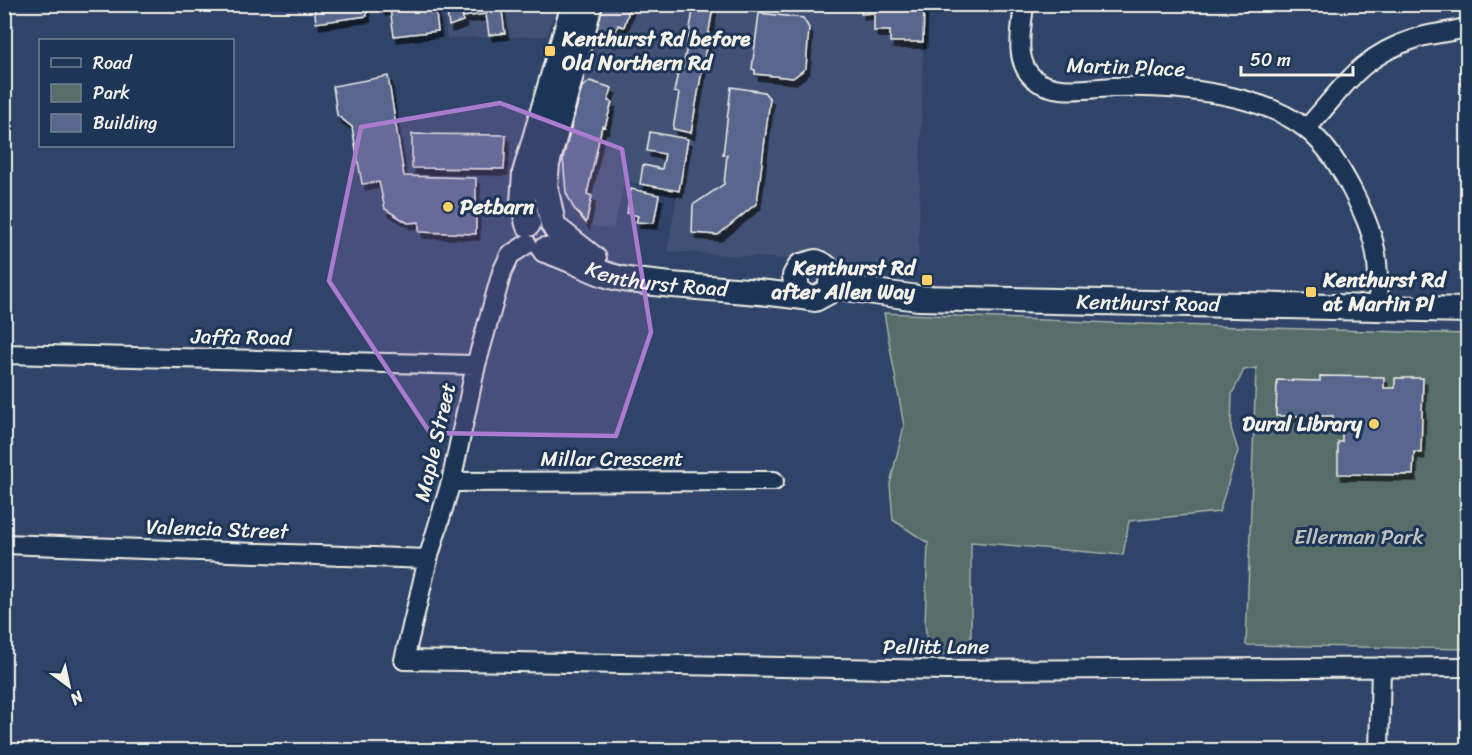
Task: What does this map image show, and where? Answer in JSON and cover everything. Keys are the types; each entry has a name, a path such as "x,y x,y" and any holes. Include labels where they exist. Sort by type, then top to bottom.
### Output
{"main road":[{"path":"569,53 574,4"},
{"path":"542,234 523,202 525,173 569,53 590,4"},
{"name":"Kenthurst Road","path":"542,234 593,259 621,268 754,280 797,271"},
{"name":"Kenthurst Road","path":"542,234 591,270 624,279 766,291 808,298"},
{"path":"811,262 821,263 831,274 831,286 822,297 808,298 797,290 795,283 797,271 811,262"},
{"name":"Kenthurst Road","path":"831,286 918,298 1467,310"}],"street":[{"name":"Martin Place","path":"1024,4 1021,59 1033,78 1043,84 1080,90 1152,87 1216,94 1282,113 1306,129 1337,162 1364,214 1375,249 1379,308"},
{"path":"1306,129 1350,76 1378,54 1417,38 1467,27"},
{"name":"Maple Street","path":"404,660 501,272 510,255 542,234"},
{"name":"Jaffa Road","path":"4,354 476,365"},
{"name":"Millar Crescent","path":"450,482 774,481"},
{"name":"Valencia Street","path":"4,544 428,559"},
{"name":"Pellitt Lane","path":"404,660 946,670 1467,667"},
{"path":"1379,750 1381,667"}],"highlighted area":[{"path":"500,103 622,149 651,332 616,436 430,433 329,281 361,127"}],"shaded area":[{"path":"442,5 556,5 547,36 447,38"},
{"path":"604,5 924,5 918,271 829,262 667,251 678,191 625,181 613,229 585,226 573,213 564,193 559,171 560,155"}],"green space":[{"name":"Ellerman Park","path":"884,313 1467,334 1467,649 1246,645 1256,368 1244,370 1232,394 1231,428 1238,451 1219,512 1129,521 1123,555 971,542 971,652 928,655 925,623 928,543 893,520 890,484 904,426"}],"building":[{"path":"314,4 366,4 367,16 316,23"},
{"path":"381,4 435,4 438,31 394,36 390,9 382,10"},
{"path":"446,4 461,4 463,21 449,26"},
{"path":"461,4 501,4 505,33 489,35 486,14 463,17"},
{"path":"598,4 631,4 624,27 618,25 613,41 603,38 592,27"},
{"path":"861,4 924,4 923,42 890,42 890,31 874,31 874,13 861,14"},
{"path":"694,5 713,8 691,133 673,129 679,93 674,92 678,72 683,68"},
{"path":"759,13 803,18 809,28 806,68 793,78 755,74 755,70 752,69"},
{"path":"388,76 404,176 476,178 476,234 419,232 419,222 408,223 385,209 379,182 362,184 352,127 337,115 333,86"},
{"path":"590,81 612,88 608,101 612,102 605,127 602,126 587,194 592,196 586,223 573,207 566,192 563,158 582,87"},
{"path":"731,87 764,92 770,99 757,203 718,235 692,233 693,205 724,184 727,155 723,155"},
{"path":"650,132 688,139 679,191 640,184 643,165 662,169 665,154 647,151"},
{"path":"412,134 506,135 504,169 412,168"},
{"path":"631,189 659,195 654,223 636,222 638,216 627,213"},
{"path":"1320,376 1384,377 1384,388 1395,388 1395,378 1423,378 1421,453 1414,452 1413,475 1338,474 1338,442 1342,442 1342,429 1332,429 1333,416 1276,416 1277,380 1320,381"}],"place":[{"name":"Kenthurst Rd before Old Northern Rd","path":"550,51"},
{"name":"Petbarn","path":"448,207"},
{"name":"Kenthurst Rd after Allen Way","path":"927,280"},
{"name":"Kenthurst Rd at Martin Pl","path":"1311,292"},
{"name":"Dural Library","path":"1374,424"}]}
